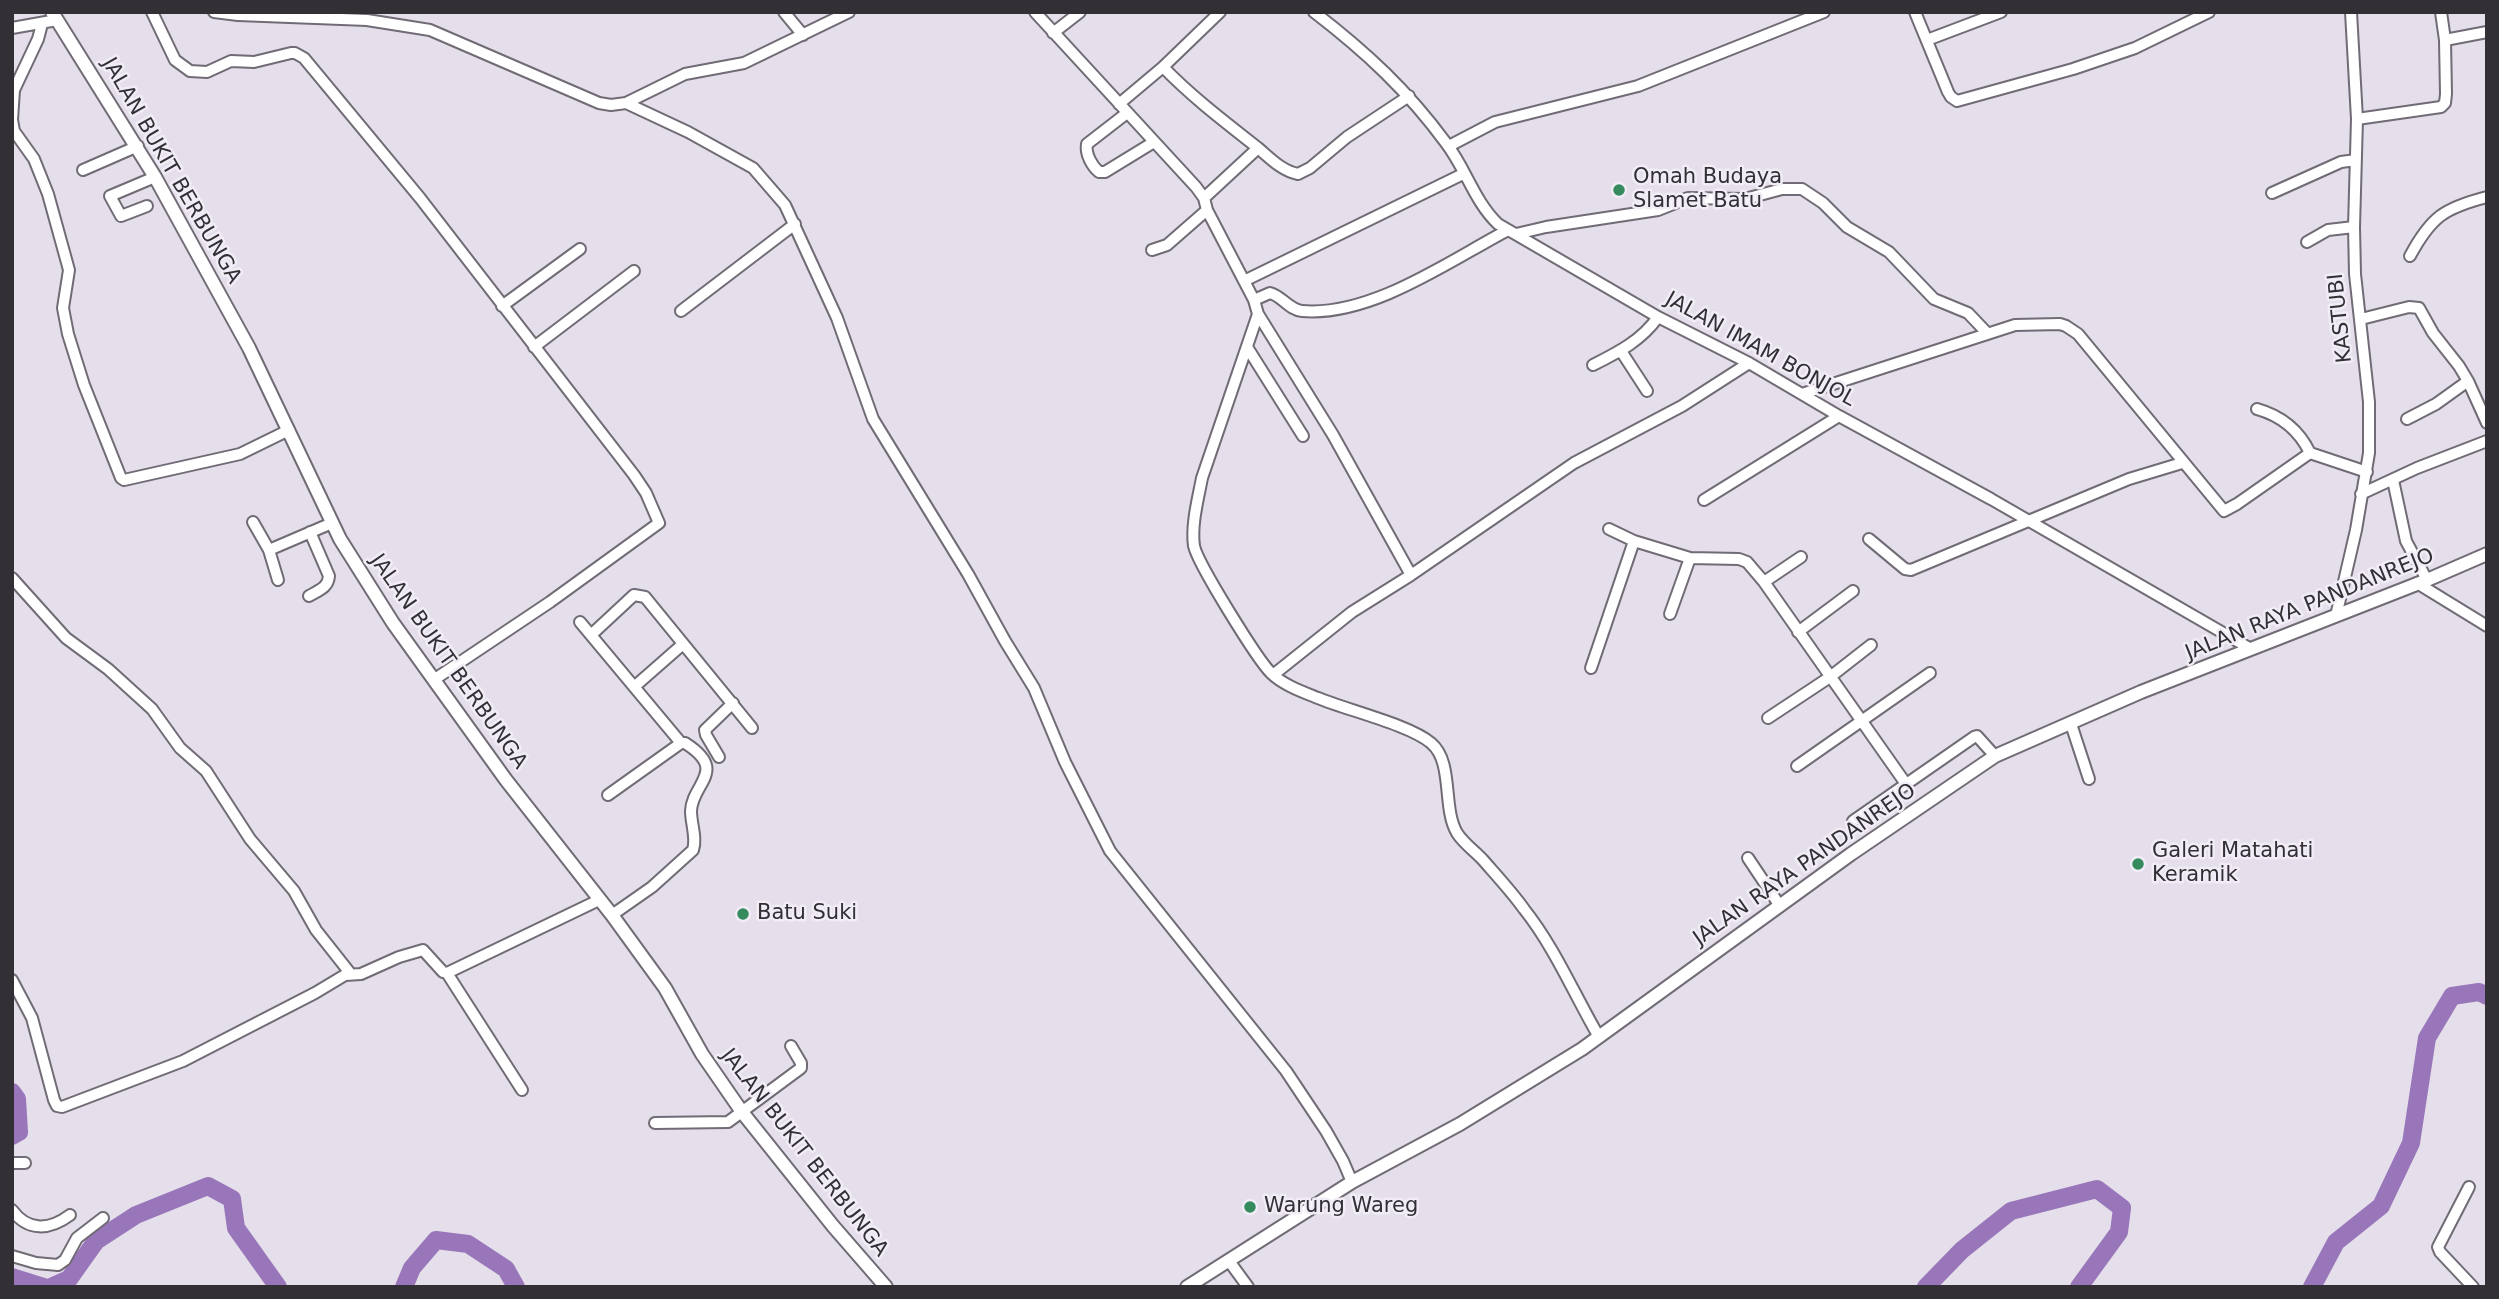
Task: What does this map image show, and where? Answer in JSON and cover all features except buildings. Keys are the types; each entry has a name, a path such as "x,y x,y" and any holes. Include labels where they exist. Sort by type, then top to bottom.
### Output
{"main road":[{"name":"JALAN BUKIT BERBUNGA","path":"54,16 156,177 228,307 340,539 393,624 506,780 612,915 665,988 702,1054 742,1112 833,1226 886,1287"},
{"name":"JALAN RAYA PANDANREJO","path":"1187,1287 1352,1182 1460,1124 1578,1052 1780,906 1995,756 2141,692 2487,554"}],"street":[{"path":"152,12 176,60 190,71 207,72 231,61 254,62 291,53 304,58 398,171 640,483 659,523 550,602 435,679"},
{"path":"214,12 367,20 430,30 599,103 611,105 626,103 685,74 744,63 849,12"},
{"path":"784,12 803,35"},
{"path":"1035,12 1203,198 1254,300 1258,314 1333,435 1411,575"},
{"path":"1053,33 1080,12"},
{"path":"1118,103 1163,67 1220,12"},
{"name":"JALAN IMAM BONJOL","path":"1314,12 1356,45 1409,96 1449,146 1490,217 1512,232 1658,317 1749,363 2028,520 2251,649"},
{"path":"1449,146 1494,122 1638,86 1807,16 1824,12"},
{"path":"1915,12 1948,92 1957,101 2073,69 2135,48 2209,12"},
{"path":"1927,40 2001,12"},
{"path":"2178,12 2182,24"},
{"name":"KASTUBI","path":"2336,616 2369,453 2369,401 2354,227 2357,119 2351,12"},
{"path":"2357,119 2441,107 2445,103 2445,40 2441,12"},
{"path":"12,28 42,24 54,16"},
{"path":"42,24 38,39 14,90 12,120 14,131 34,159 48,194 69,270 63,308 68,334 84,386 121,478 124,480 240,454 289,430"},
{"path":"2445,40 2487,32"},
{"path":"1163,67 1191,96 1291,173 1298,174 1305,172 1348,137 1409,96"},
{"path":"626,103 688,132 753,168 785,205 837,318 873,419 1034,688 1065,762 1110,851 1286,1071 1326,1131 1352,1182"},
{"path":"1127,113 1087,144 1087,153 1095,168 1099,172 1105,172 1154,142"},
{"path":"83,170 138,146"},
{"path":"1203,198 1258,148"},
{"path":"2272,193 2341,162 2356,160"},
{"path":"1244,281 1463,174"},
{"path":"147,206 121,216 110,196 156,177"},
{"path":"1254,300 1270,293 1300,311 1361,304 1424,278 1512,232 1658,210 1688,198 1745,199 1782,189 1802,189 1823,203 1847,227 1889,253 1934,299 1968,313 1988,334"},
{"path":"2410,256 2427,226 2437,218 2465,203 2487,197"},
{"path":"1152,250 1167,245 1207,210"},
{"path":"681,311 795,224"},
{"path":"2306,242 2329,230 2354,227"},
{"path":"502,306 580,249"},
{"path":"534,347 634,271"},
{"path":"2361,319 2409,307 2419,308 2433,333 2468,381 2487,423"},
{"path":"1258,314 1202,478 1193,536 1202,565 1256,654 1273,675 1318,698 1394,726 1431,743 1437,749 1443,764 1447,803 1456,831 1522,906 1546,938 1599,1037"},
{"path":"1593,365 1621,351 1643,335 1658,317"},
{"path":"1802,394 2024,324 2060,324 2072,329 2224,510 2237,505 2310,453"},
{"path":"1247,348 1303,436"},
{"path":"1621,351 1647,391"},
{"path":"1273,675 1352,612 1411,575 1574,463 1682,406 1749,363"},
{"path":"2407,419 2436,404 2468,381"},
{"path":"2257,410 2288,424 2300,435 2310,453 2367,472"},
{"path":"1704,500 1839,416"},
{"path":"2361,495 2487,440"},
{"path":"1868,539 1905,569 1911,570 2129,479 2182,463"},
{"path":"2393,480 2406,541 2422,582 2487,626"},
{"path":"253,522 269,550 278,580"},
{"path":"269,550 332,523"},
{"path":"1609,529 1633,541 1690,558 1743,559 1764,582 1906,784"},
{"path":"309,596 328,583 329,576 310,532"},
{"path":"1591,667 1633,541"},
{"path":"1764,582 1801,557"},
{"path":"1670,614 1690,558"},
{"path":"12,578 66,638 152,709 180,748 206,771 250,839 294,891 316,930 349,973"},
{"path":"1798,632 1853,591"},
{"path":"591,635 634,595 645,597 752,728"},
{"path":"580,622 681,743 685,743 703,760 707,772 691,808 695,844 693,850 667,875 612,915"},
{"path":"634,687 683,644"},
{"path":"1768,718 1830,677 1871,645"},
{"path":"1797,766 1930,673"},
{"path":"719,757 705,730 733,703"},
{"path":"2071,724 2089,779"},
{"path":"1853,821 1977,736 1995,756"},
{"path":"608,795 681,743"},
{"path":"1748,858 1780,906"},
{"path":"447,973 599,900"},
{"path":"12,980 32,1018 54,1100 57,1106 62,1107 183,1061 349,973 361,974 419,950 426,953 447,973 522,1090"},
{"path":"655,1123 724,1123 801,1068 802,1063 791,1046"},
{"path":"12,1163 25,1163"},
{"path":"2469,1187 2438,1247 2473,1287"},
{"path":"12,1210 22,1222 46,1227 58,1224 70,1215"},
{"path":"12,1256 48,1265 61,1264 77,1238 103,1218"},
{"path":"1229,1261 1248,1287"}],"waterway":[{"path":"2312,1287 2336,1242 2381,1206 2411,1143 2427,1038 2452,996 2479,992 2487,996"},
{"path":"12,1092 17,1099 19,1132 12,1136"},
{"path":"51,1287 69,1279 96,1241 136,1215 208,1186 232,1199 236,1228 278,1287"},
{"path":"1926,1287 1962,1250 2011,1211 2097,1189 2122,1208 2119,1232 2079,1287"},
{"path":"404,1287 412,1268 436,1240 468,1244 506,1269 516,1287"},
{"path":"12,1277 44,1287"}],"place":[{"name":"Omah Budaya Slamet Batu","path":"1619,190"},
{"name":"Galeri Matahati Keramik","path":"2138,864"},
{"name":"Batu Suki","path":"743,914"},
{"name":"Warung Wareg","path":"1250,1207"}]}
